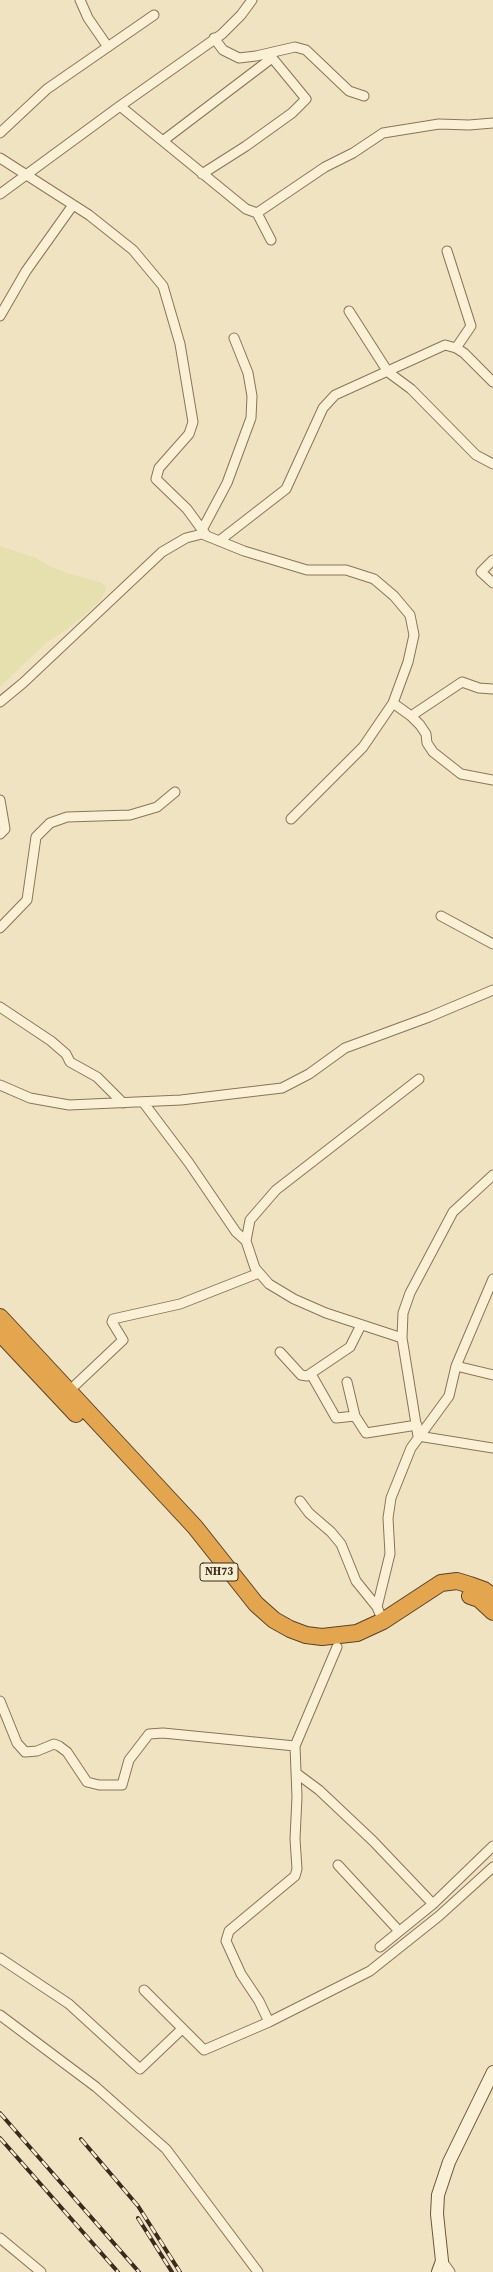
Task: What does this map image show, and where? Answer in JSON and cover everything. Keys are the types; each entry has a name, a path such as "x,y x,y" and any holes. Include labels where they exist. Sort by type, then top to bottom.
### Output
{"highway":[{"name":"NH73","path":"0,1317 195,1527 256,1604 274,1620 306,1635 322,1637 357,1633 380,1614 441,1584 457,1582 470,1585 484,1590 493,1597"},
{"name":"NH73","path":"1,1338 190,1537 255,1618 285,1638 303,1645 336,1647 360,1643 388,1630 444,1594 456,1592 479,1599 493,1612"}],"street":[{"path":"80,0 88,18 108,47"},
{"path":"0,194 214,38 222,34 241,15 252,0"},
{"path":"0,134 47,89 154,15"},
{"path":"214,38 224,50 239,58 270,56 295,47 306,50 349,91 364,96"},
{"path":"164,140 270,56"},
{"path":"202,174 258,138 292,113 306,99 270,56"},
{"path":"120,106 164,140 202,174 246,209 257,213 271,240"},
{"path":"257,213 325,167 352,153 383,133 439,124 469,125 493,123"},
{"path":"0,158 73,205 133,250 163,286 180,344 193,422 189,434 159,468 156,479 187,509 204,533 218,540 271,560 307,570 346,570 374,579 394,596 410,615 414,635 408,662 393,703 362,746 291,819"},
{"path":"0,316 26,271 73,205"},
{"path":"447,251 470,326 456,348"},
{"path":"349,311 388,372 411,390 476,455 493,464"},
{"path":"0,702 23,683 162,552 186,538 204,533 227,483 251,418 252,396 248,373 234,338"},
{"path":"218,540 286,489 323,408 335,395 445,345 456,348 464,354 493,382"},
{"path":"493,560 481,572 493,583"},
{"path":"411,716 462,682 479,688 493,689"},
{"path":"393,703 411,716 426,734 427,743 433,752 461,774 493,780"},
{"path":"0,928 27,900 36,837 50,823 67,816 130,815 157,807 175,792"},
{"path":"0,800 5,829 0,834"},
{"path":"441,916 493,944"},
{"path":"0,1086 30,1098 68,1105 182,1100 282,1088 309,1074 346,1048 429,1017 493,990"},
{"path":"0,1007 51,1041 66,1054 70,1062 97,1077 123,1103"},
{"path":"402,1338 326,1313 294,1299 269,1284 259,1273 248,1250 246,1241 250,1220 276,1190 419,1078"},
{"path":"143,1102 189,1163 236,1232 246,1241"},
{"path":"418,1436 402,1338 403,1313 410,1292 453,1212 493,1175"},
{"path":"69,1391 123,1341 123,1338 112,1322 113,1319 180,1304 259,1273"},
{"path":"380,1614 390,1554 388,1518 391,1498 411,1448 418,1436 449,1396 456,1366 493,1279"},
{"path":"280,1352 301,1374 304,1376 311,1374 350,1347 361,1325"},
{"path":"456,1366 493,1375"},
{"path":"311,1374 336,1418 355,1416"},
{"path":"347,1382 355,1416 366,1432 417,1425"},
{"path":"418,1436 493,1448"},
{"path":"300,1501 309,1513 331,1532 341,1544 356,1581 380,1614"},
{"path":"269,2022 259,2001 241,1974 226,1941 229,1931 295,1876 297,1869 294,1839 296,1746 336,1647"},
{"path":"0,1701 18,1743 25,1752 37,1751 54,1744 59,1746 67,1752 88,1782 99,1785 122,1785 129,1760 149,1734 163,1733 296,1746"},
{"path":"296,1773 319,1790 367,1836 433,1904"},
{"path":"380,1947 433,1904 493,1846"},
{"path":"338,1865 399,1931"},
{"path":"144,1990 204,2050 269,2022 370,1971 439,1916 493,1867"},
{"path":"0,1958 69,2004 140,2069 182,2028"},
{"path":"0,2015 96,2087 166,2149 258,2272"},
{"path":"450,2272 440,2267 437,2214 438,2195 449,2162 493,2072"},
{"path":"0,2238 41,2272"}],"shaded area":[{"path":"0,546 36,558 49,566 67,573 103,583 106,589 100,601 69,628 47,642 0,687"}],"railway":[{"path":"0,2113 139,2272"},
{"path":"0,2138 118,2272"},
{"path":"81,2139 138,2206 180,2272"},
{"path":"138,2218 172,2272"}]}
